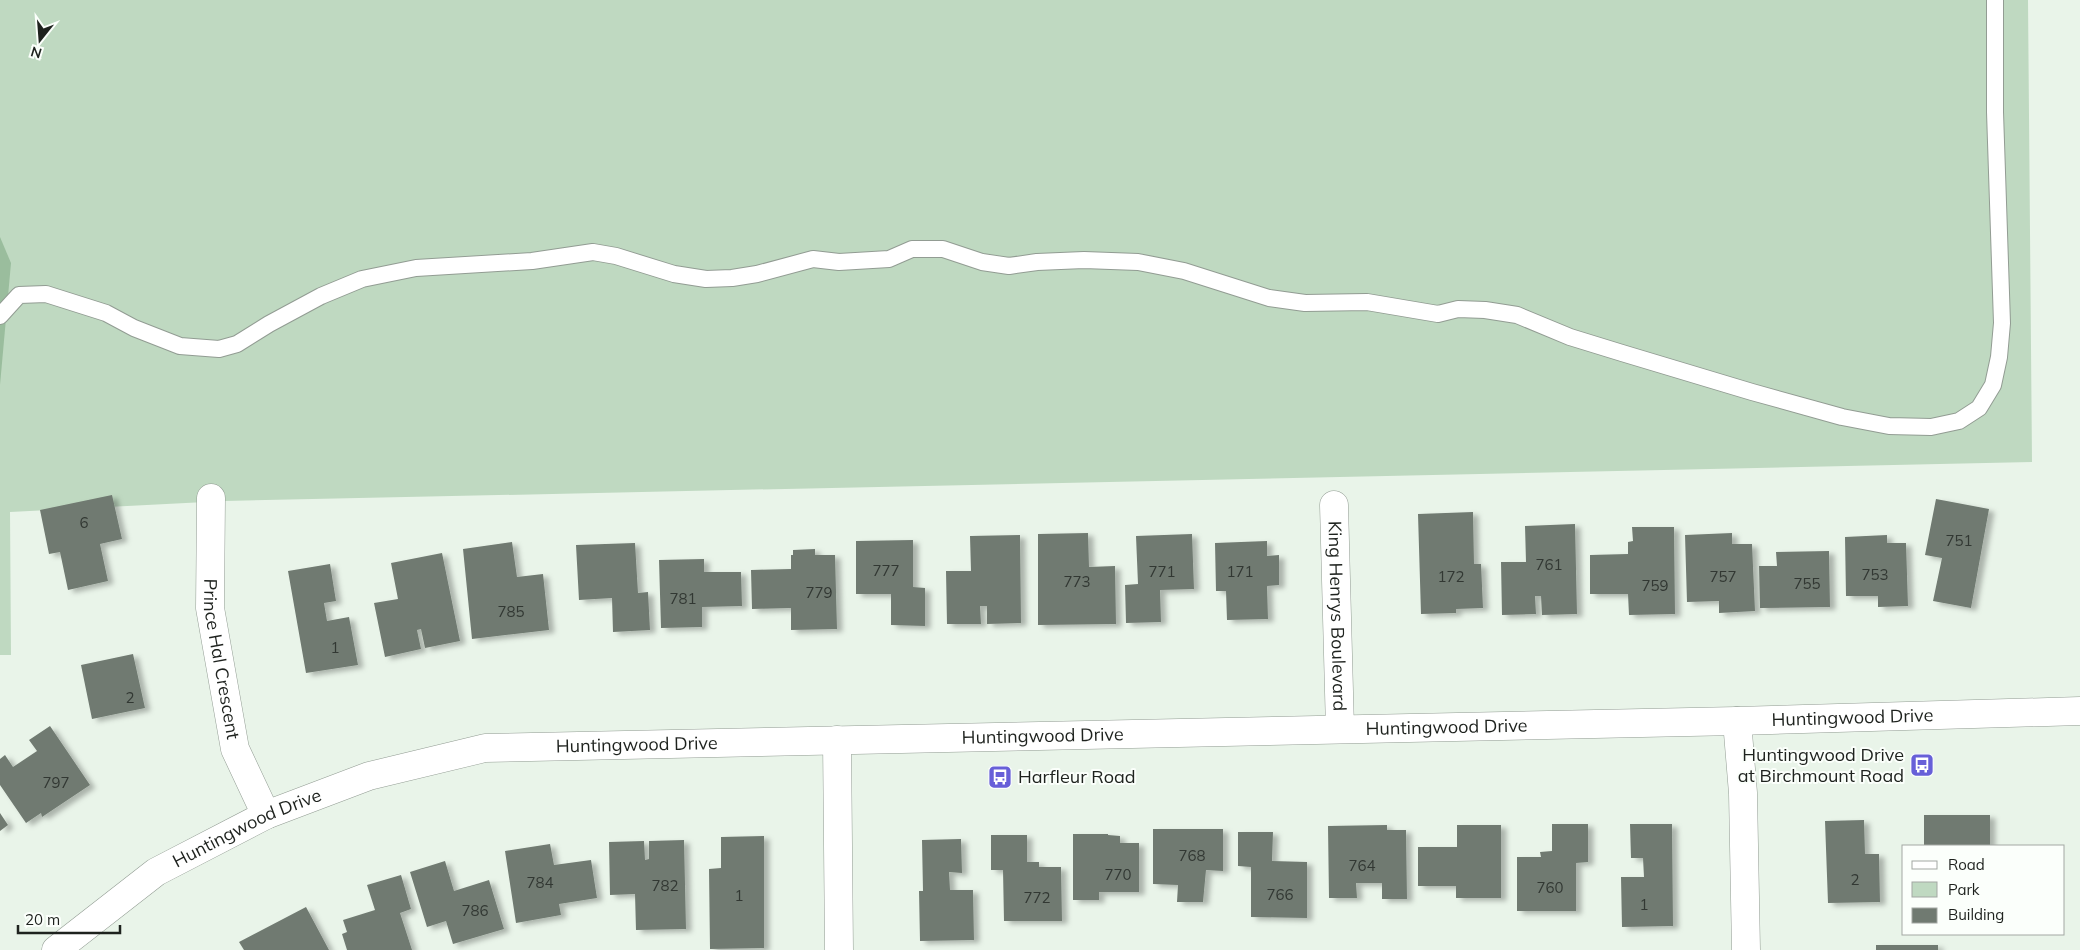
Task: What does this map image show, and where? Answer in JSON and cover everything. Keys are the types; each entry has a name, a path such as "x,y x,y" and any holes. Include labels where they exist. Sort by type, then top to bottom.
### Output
{"street":[{"name":"Prince Hal Crescent","path":"211,498 210,608 235,749 266,815"},
{"name":"King Henrys Boulevard","path":"1334,505 1340,729"},
{"name":"Huntingwood Drive","path":"56,950 156,872 266,815 369,776 485,748 2080,711"},
{"path":"1737,720 1743,793 1746,950"},
{"path":"837,740 839,950"}],"lane":[{"path":"0,316 19,295 46,294 106,313 134,328 180,346 219,349 237,344 321,296 362,279 416,268 532,261 593,252 616,256 674,274 706,279 732,278 757,274 813,259 862,262 889,259 912,249 944,249 982,262 1008,266 1037,262 1084,260 1138,262 1192,273 1269,298 1305,303 1367,302 1438,314 1458,309 1485,310 1517,315 1570,337 1605,348 1842,417 1889,426 1931,427 1959,422 1979,408 1993,385 1999,357 2002,323 1995,112 1994,0"}],"green space":[{"path":"0,0 2028,0 2032,462 225,501 10,512 11,655 0,655"},
{"path":"0,237 11,263 0,385"}],"building":[{"path":"112,495 122,539 100,544 108,581 68,590 60,552 49,554 40,510"},
{"path":"1936,499 1989,509 1971,608 1933,601 1942,558 1925,555"},
{"path":"1473,512 1474,564 1481,564 1483,608 1456,609 1456,613 1421,614 1418,514"},
{"path":"1575,524 1577,614 1542,615 1541,596 1535,596 1536,614 1502,615 1501,562 1526,562 1525,526"},
{"path":"1632,527 1674,527 1675,614 1629,615 1628,594 1590,594 1590,555 1628,554 1628,542 1633,541"},
{"path":"1088,533 1089,567 1115,566 1116,624 1038,625 1038,534"},
{"path":"1732,533 1732,544 1752,544 1755,611 1719,613 1719,601 1687,602 1685,535"},
{"path":"1192,534 1194,589 1160,590 1161,622 1126,623 1125,585 1138,584 1136,536"},
{"path":"1020,535 1021,623 987,624 987,606 980,606 981,624 947,624 946,571 971,571 970,536"},
{"path":"1887,535 1887,543 1906,543 1908,606 1878,607 1878,596 1846,596 1845,537"},
{"path":"913,540 913,587 925,588 925,626 891,625 891,594 856,594 856,541"},
{"path":"1267,541 1267,556 1279,555 1279,585 1267,586 1268,619 1227,620 1226,591 1216,591 1215,543"},
{"path":"512,542 517,577 543,574 549,630 472,639 463,549"},
{"path":"635,543 638,593 648,592 650,630 613,632 612,598 579,600 576,545"},
{"path":"815,549 815,555 835,555 837,629 791,630 791,608 752,609 751,570 791,569 793,550"},
{"path":"1829,551 1830,607 1760,608 1759,566 1777,566 1776,552"},
{"path":"442,553 460,641 425,648 421,629 417,630 421,649 385,657 374,603 398,599 391,563"},
{"path":"704,559 704,572 741,572 742,606 702,607 702,627 661,628 659,560"},
{"path":"330,564 336,601 324,603 327,621 349,617 358,665 306,673 288,571"},
{"path":"133,654 145,708 92,719 81,665"},
{"path":"50,726 90,785 42,817 41,813 26,823 0,785 0,759 5,755 13,767 37,751 29,740"},
{"path":"0,813 8,825 0,831"},
{"path":"1924,815 1990,815 1990,845 1924,845"},
{"path":"1864,820 1865,854 1879,854 1880,902 1828,903 1825,821"},
{"path":"1552,824 1588,824 1588,862 1576,863 1576,911 1517,911 1517,857 1541,857 1540,852 1552,851"},
{"path":"1630,824 1672,824 1673,926 1622,927 1621,877 1644,877 1643,858 1631,858"},
{"path":"1387,825 1387,830 1406,830 1407,899 1382,899 1382,883 1356,883 1357,898 1329,898 1328,826"},
{"path":"1457,825 1501,825 1501,898 1456,898 1456,886 1418,886 1418,847 1457,847"},
{"path":"1153,829 1223,829 1223,871 1206,870 1203,902 1177,902 1178,885 1153,884"},
{"path":"1238,832 1273,832 1272,861 1307,862 1307,918 1251,917 1251,867 1238,866"},
{"path":"1073,834 1108,834 1120,836 1120,843 1139,843 1139,892 1099,892 1099,900 1073,900"},
{"path":"991,835 1027,835 1027,862 1039,862 1039,867 1061,867 1062,921 1004,921 1003,870 991,870"},
{"path":"764,836 764,948 710,949 709,869 721,868 721,837"},
{"path":"961,839 962,873 949,872 950,890 973,890 974,940 920,941 919,891 923,891 922,840"},
{"path":"684,840 686,929 636,930 635,894 610,895 609,842 644,841 645,860 649,859 649,841"},
{"path":"550,844 554,865 591,860 597,898 559,904 561,915 516,923 505,851"},
{"path":"445,861 454,891 489,880 504,929 453,944 446,921 427,927 410,872"},
{"path":"401,875 411,909 400,913 412,950 347,950 342,934 347,932 343,920 375,910 367,885"},
{"path":"306,907 329,950 244,950 239,942"},
{"path":"1876,945 1938,945 1938,950 1876,950"}],"place":[{"name":"Huntingwood Drive at Birchmount Road","path":"1922,765"},
{"name":"Harfleur Road","path":"1000,777"}]}
